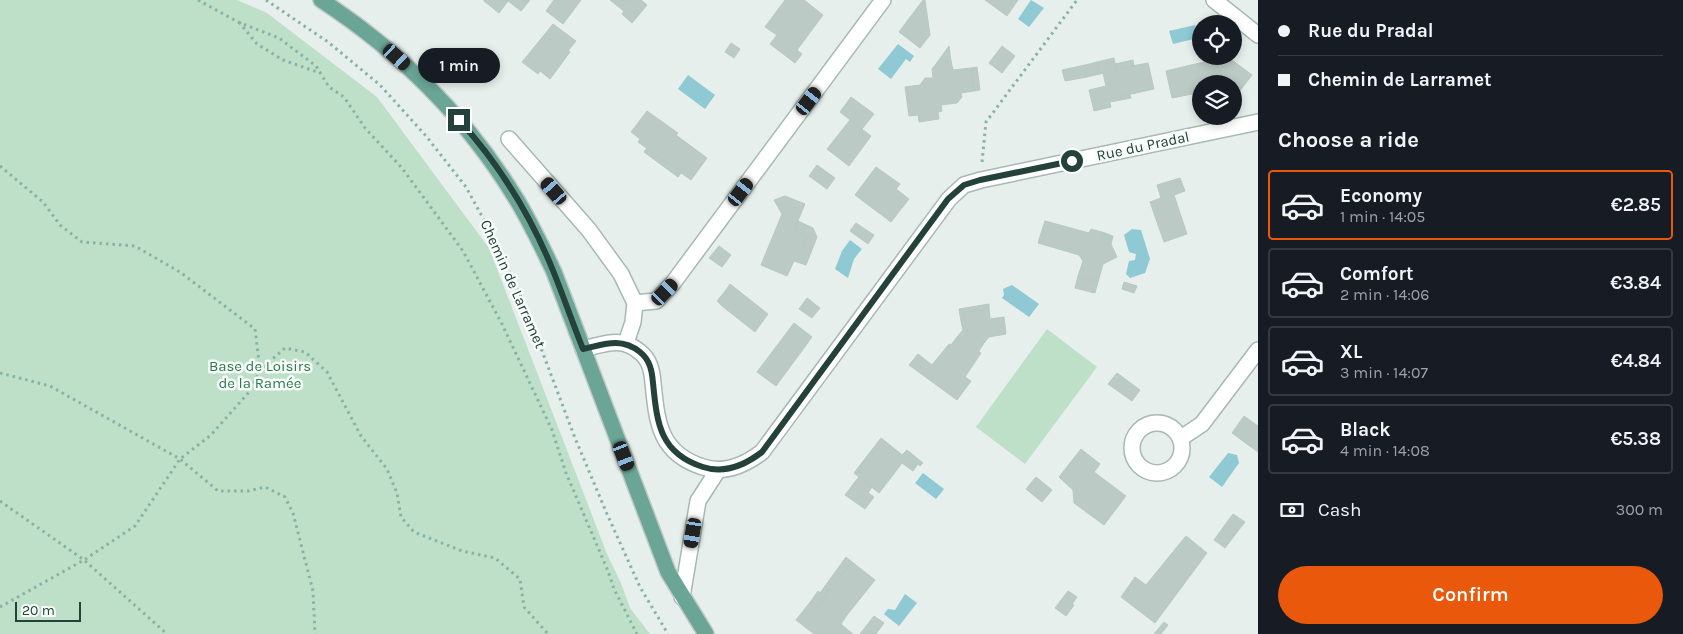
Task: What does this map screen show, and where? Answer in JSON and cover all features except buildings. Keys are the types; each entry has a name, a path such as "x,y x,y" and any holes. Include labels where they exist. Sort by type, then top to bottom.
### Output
{"main road":[{"path":"321,0 382,44 426,83 470,132 504,179 535,233 554,272 668,572 706,634"}],"street":[{"path":"635,303 656,301 673,283 883,0"},
{"path":"1214,0 1256,29"},
{"name":"Rue du Pradal","path":"626,343 642,353 649,363 652,372 656,416 660,430 675,453 707,469 718,470 748,463 762,452 948,199 964,185 980,180 1258,122"},
{"path":"509,139 589,230 621,274 635,303 633,322 626,343 608,342 583,349"},
{"path":"1181,438 1202,424 1258,350"},
{"path":"682,597 698,501 718,470"}],"path":[{"path":"198,0 238,22 279,38 316,66 329,87 344,96 365,128 402,168 463,251 502,324 552,430 566,473 614,589 637,634"},
{"name":"Chemin de Larramet","path":"266,0 328,42 380,85 426,136 466,187 496,242 526,306 575,438 607,514 640,587 668,634"},
{"path":"980,180 986,122 1077,0"},
{"path":"238,22 258,44 283,60 320,73"},
{"path":"0,166 43,202 60,225 82,242 135,246 180,272 255,329 260,370"},
{"path":"0,607 84,560 135,526 180,459 211,435 249,392 260,370 285,348 305,352 327,372 361,436 387,469 397,493 401,517 414,532 462,551 495,558 520,579 524,607 548,634"},
{"path":"0,373 50,386 180,459 218,491 248,491 265,487 285,497 293,513 313,591 315,634"},
{"path":"0,501 84,560 167,634"}],"green space":[{"name":"Base de Loisirs de la Ramée","path":"0,0 237,0 267,13 377,97 489,248 607,554 621,583 630,608 650,634 0,634"},
{"path":"1047,329 1097,367 1025,464 976,427"}],"water":[{"path":"1031,0 1044,8 1029,27 1018,19"},
{"path":"1192,26 1192,39 1173,44 1169,31"},
{"path":"898,44 914,56 910,62 906,59 891,79 878,69"},
{"path":"688,75 715,95 705,109 678,89"},
{"path":"1132,229 1141,230 1150,259 1145,273 1130,278 1126,274 1129,261 1135,260 1136,254 1129,252 1124,235"},
{"path":"850,240 862,249 854,259 848,278 835,269 842,251"},
{"path":"1012,285 1039,304 1029,317 1002,298 1004,295 1003,289"},
{"path":"1228,453 1237,455 1239,463 1222,487 1209,477"},
{"path":"923,473 944,489 936,499 915,483"},
{"path":"905,594 917,603 899,626 884,614 888,609 895,610"}],"route":[{"path":"459,120 504,179 535,233 554,272 583,349 608,342 626,343 642,353 649,363 652,372 656,416 660,430 667,442 675,453 686,460 697,466 718,470 748,463 762,452 948,199 964,185 1072,161"}]}
